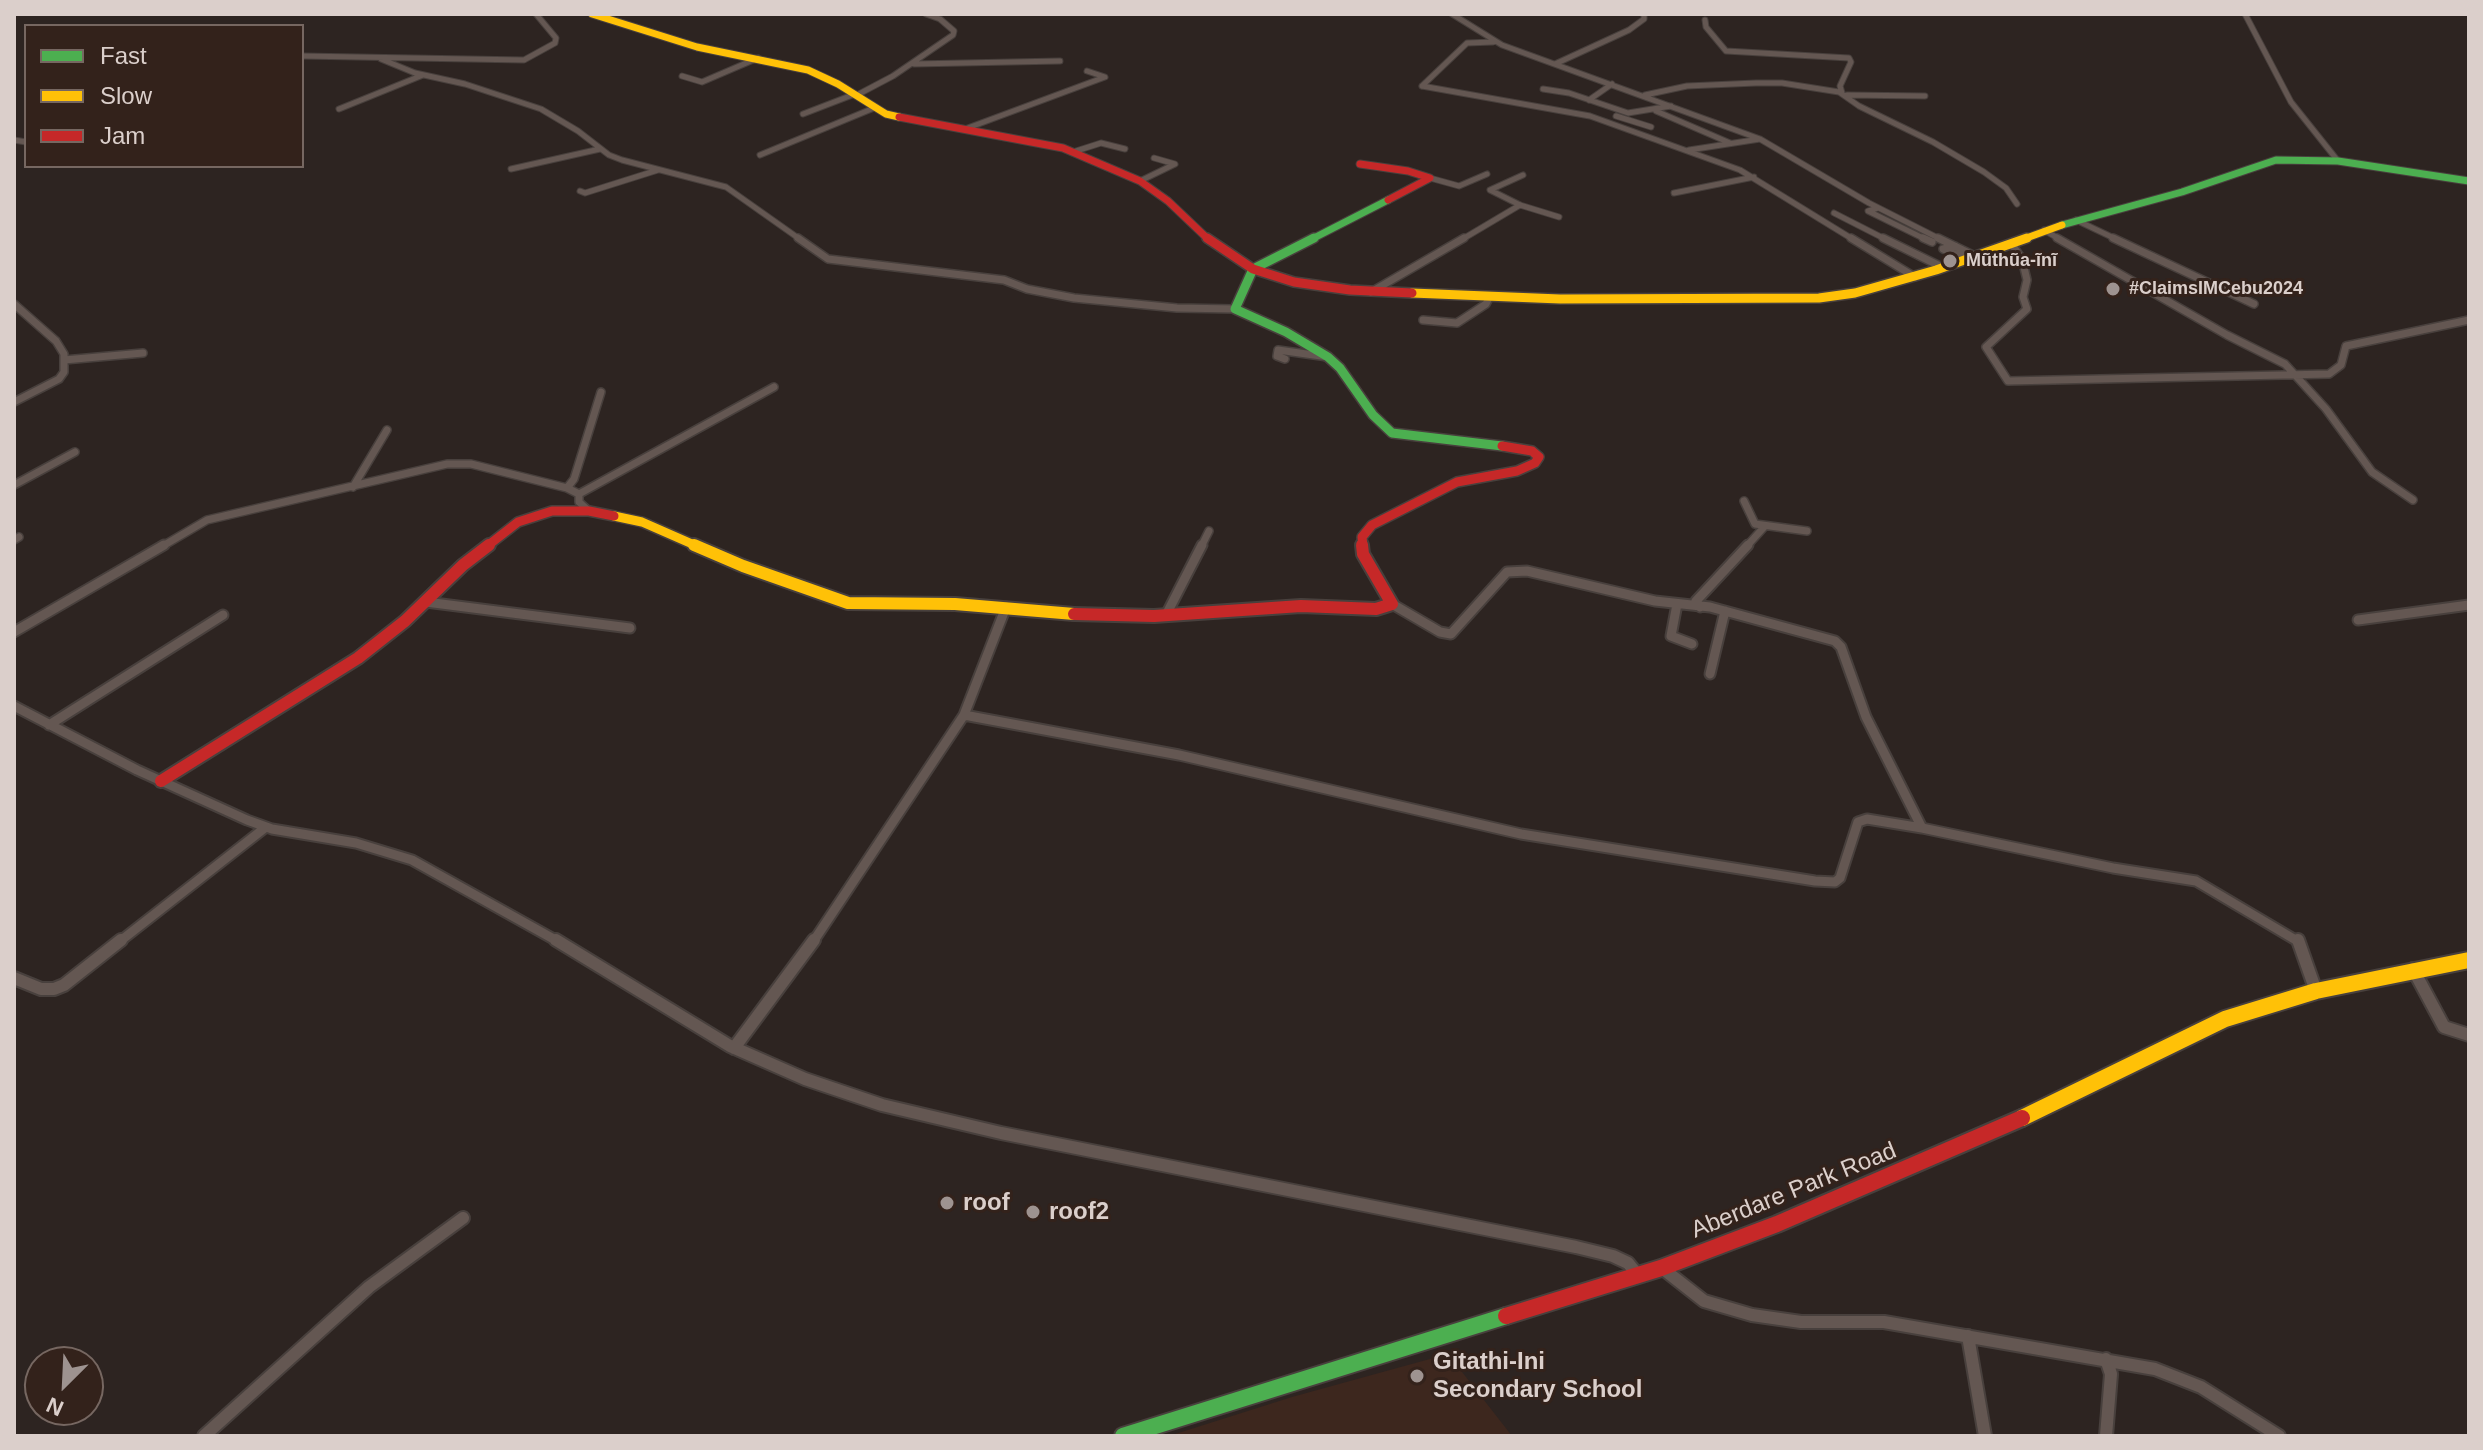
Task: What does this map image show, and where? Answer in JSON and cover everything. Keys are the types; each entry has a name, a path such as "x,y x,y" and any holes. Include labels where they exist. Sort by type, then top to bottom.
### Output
{"street":[{"path":"304,56 524,60 555,43 556,38 536,14"},
{"path":"592,14 663,38 824,76 874,108 902,118 1045,143 1073,152 1140,181 1168,201 1216,246 1253,269 1317,286 1371,292 1784,300 1855,293 1944,268 2044,230 2192,189 2276,160 2338,161 2469,181"},
{"path":"803,114 856,94 910,64 953,35 954,31 940,19 926,14"},
{"path":"1452,14 1497,43 1760,139 1972,258"},
{"path":"1555,64 1629,30 1644,19 1644,14"},
{"path":"2245,14 2291,102 2338,161"},
{"path":"1705,20 1706,27 1726,51 1849,58 1851,62 1840,86 1845,94 1859,106 1933,142 1984,172 2006,188 2017,204"},
{"path":"1497,43 1467,43 1422,86 1571,112 1685,150 1754,177 1915,277"},
{"path":"682,76 702,82 758,58"},
{"path":"381,59 423,75 465,84 541,109 578,131 600,149 622,160 726,187 828,259 1004,280 1027,289 1074,298 1177,308 1235,309 1286,332 1328,357 1340,368 1373,415 1392,433 1532,451 1539,457 1535,463 1517,471 1457,482 1372,525 1362,537 1363,554 1392,604 1440,632 1451,634 1507,572 1518,571 1725,611 1835,641 1841,647 1866,717 1922,828"},
{"path":"910,64 1060,61"},
{"path":"965,129 1105,77 1087,71"},
{"path":"339,109 423,75"},
{"path":"1645,95 1687,86 1756,83 1805,86 1845,94 1925,96"},
{"path":"1589,100 1612,84"},
{"path":"1543,89 1589,100 1651,127"},
{"path":"1609,123 1618,114 1671,106"},
{"path":"760,155 874,108"},
{"path":"1655,110 1730,143"},
{"path":"1685,150 1760,139"},
{"path":"1073,152 1101,143 1125,149"},
{"path":"511,169 600,149"},
{"path":"1140,181 1175,164 1154,158"},
{"path":"1360,164 1408,171 1459,186 1487,174"},
{"path":"580,191 585,193 658,170"},
{"path":"1523,175 1490,190 1520,205 1559,217"},
{"path":"1674,193 1754,177"},
{"path":"1235,309 1253,269 1430,178"},
{"path":"1371,292 1520,205"},
{"path":"1879,208 1868,211 1946,248 1955,246"},
{"path":"1834,213 1944,268"},
{"path":"2076,220 2254,304"},
{"path":"1872,232 1906,222"},
{"path":"2044,230 2227,335 2285,364 2297,374 2372,472 2413,500"},
{"path":"2011,243 2022,259 2027,280 2023,297 2027,309 1986,347 2008,381 2329,374 2343,360 2346,346 2469,320"},
{"path":"1946,248 1943,249 1972,258"},
{"path":"1423,320 1457,323 1486,304 1490,296"},
{"path":"14,304 56,341 64,360 64,372 59,379 14,402"},
{"path":"1285,359 1277,356 1278,350 1328,357"},
{"path":"64,360 143,353"},
{"path":"579,494 774,387"},
{"path":"567,488 574,479 601,392"},
{"path":"353,487 387,430"},
{"path":"14,485 75,452"},
{"path":"14,632 207,520 458,463 567,488 579,494"},
{"path":"579,494 579,502 589,511"},
{"path":"1744,501 1755,524 1807,531"},
{"path":"161,781 358,658 426,602 468,561 518,522 552,511 589,511 642,522 743,566 848,603 1006,607 1063,614 1166,615 1286,607 1376,609 1392,604"},
{"path":"1700,607 1696,601 1765,526"},
{"path":"1166,615 1209,531"},
{"path":"426,602 630,628"},
{"path":"1677,604 1671,636 1692,644"},
{"path":"2358,620 2469,605"},
{"path":"734,1048 835,912 964,715 1006,607"},
{"path":"1710,674 1725,611"},
{"path":"49,725 223,615"},
{"path":"14,706 161,781 266,827 356,843 412,860 588,958 734,1048 805,1079 882,1105 1101,1154 1576,1247 1613,1256 1628,1263 1637,1274"},
{"path":"964,715 1179,755 1521,834 1815,881 1835,882 1840,878 1858,822 1867,819 2113,868 2196,881 2299,941 2316,991"},
{"path":"14,978 41,989 64,985 266,827"},
{"name":"Aberdare Park Road","path":"1123,1436 1661,1268 1866,1188 2025,1117 2225,1019 2316,991 2469,960"},
{"path":"2413,969 2444,1027 2469,1035"},
{"path":"204,1436 369,1287 463,1218"},
{"path":"1661,1268 1704,1301 1752,1315 1801,1322 1884,1322 2155,1369 2201,1387 2279,1436"},
{"path":"1968,1336 1985,1436"},
{"path":"2106,1359 2111,1374 2106,1436"}],"shaded area":[{"name":"Gitathi-Ini Secondary School","path":"1448,1354 1512,1436 1169,1436 1292,1397"}],"traffic: fast":[{"path":"2062,225 2182,192 2276,160 2338,161 2469,181"},
{"path":"1388,200 1253,269 1235,309 1286,332 1328,357 1340,368 1373,415 1392,433 1502,446"},
{"path":"1123,1436 1506,1316"}],"traffic: slow":[{"path":"592,14 697,47 808,70 838,84 886,114 899,117"},
{"path":"1412,293 1560,299 1819,298 1855,293 1936,270 2062,225"},
{"path":"614,516 642,522 743,566 848,603 955,604 1074,614"},
{"path":"2022,1118 2225,1019 2316,991 2469,960"}],"traffic: jam":[{"path":"899,117 1063,148 1140,181 1168,201 1216,246 1253,269 1294,282 1350,290 1412,293"},
{"path":"1360,164 1408,171 1430,178 1388,200"},
{"path":"1074,614 1154,616 1301,606 1376,609 1392,604 1363,554 1362,537 1372,525 1457,482 1517,471 1535,463 1539,457 1532,451 1502,446"},
{"path":"161,781 358,658 405,621 463,565 518,522 552,511 589,511 614,516"},
{"path":"1506,1316 1661,1268 1777,1224 2022,1118"}],"place":[{"name":"Mũthũa-ĩnĩ","path":"1950,261"},
{"name":"#ClaimsIMCebu2024","path":"2113,289"},
{"name":"roof","path":"947,1203"},
{"name":"roof2","path":"1033,1212"},
{"name":"Gitathi-Ini Secondary School","path":"1417,1376"}]}
